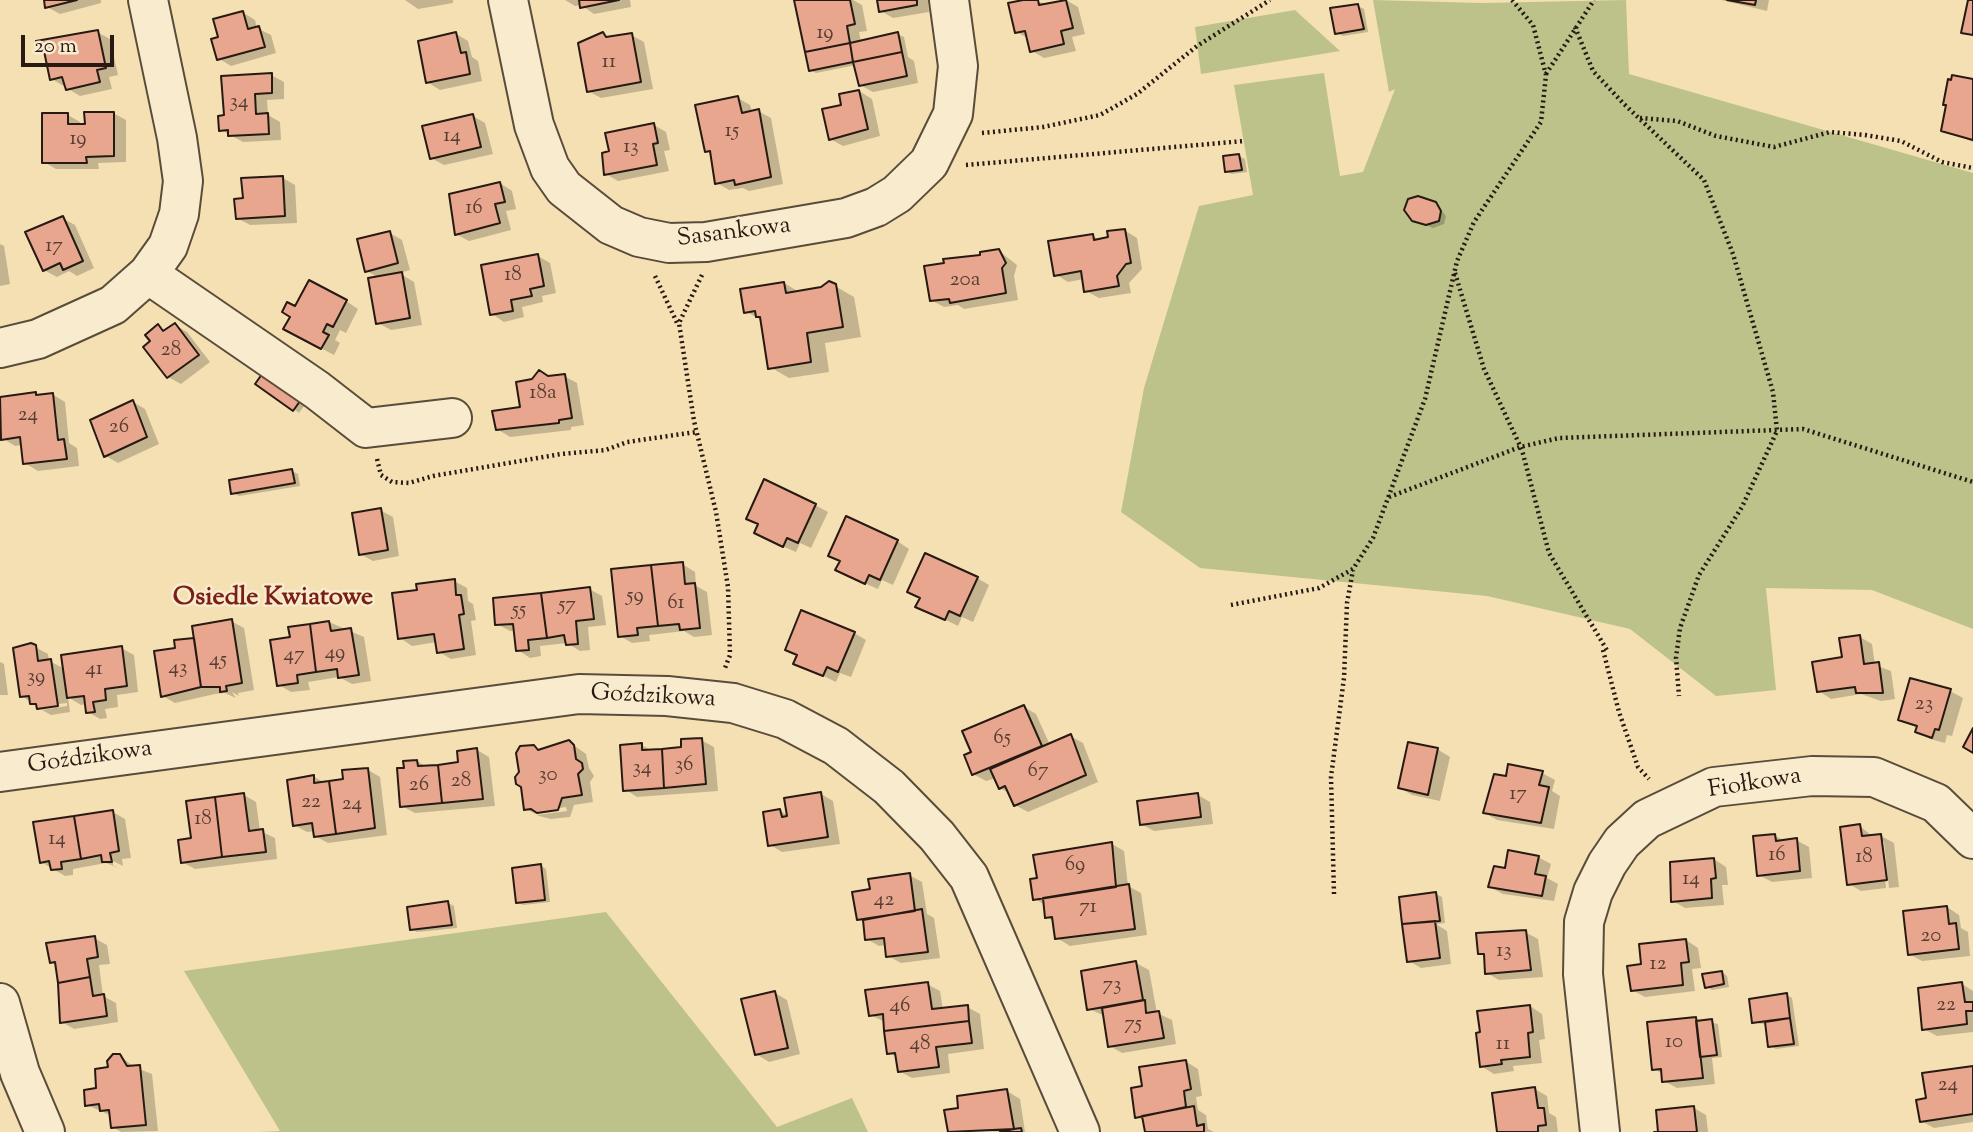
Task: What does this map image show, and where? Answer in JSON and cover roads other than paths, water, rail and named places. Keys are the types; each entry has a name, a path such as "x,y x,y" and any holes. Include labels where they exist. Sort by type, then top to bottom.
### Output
{"street":[{"path":"0,348 38,339 95,316 131,292 148,274 171,238 183,181 177,138 148,0"},
{"name":"Sasankowa","path":"508,0 534,125 541,152 550,168 564,188 586,209 611,225 639,237 669,243 716,240 846,218 876,207 897,194 934,152 958,90 958,66 949,0"},
{"path":"148,274 317,390 367,428 452,418"},
{"name":"Goździkowa","path":"0,772 579,694 733,703 785,719 836,746 889,787 937,836 968,877 1080,1132"},
{"name":"Fiołkowa","path":"1600,1132 1583,974 1584,922 1592,892 1622,842 1647,819 1714,787 1812,776 1874,777 1936,803 1973,839"},
{"path":"0,1003 20,1073 46,1132"}],"district":[{"name":"Osiedle Kwiatowe","path":"273,600"}]}
